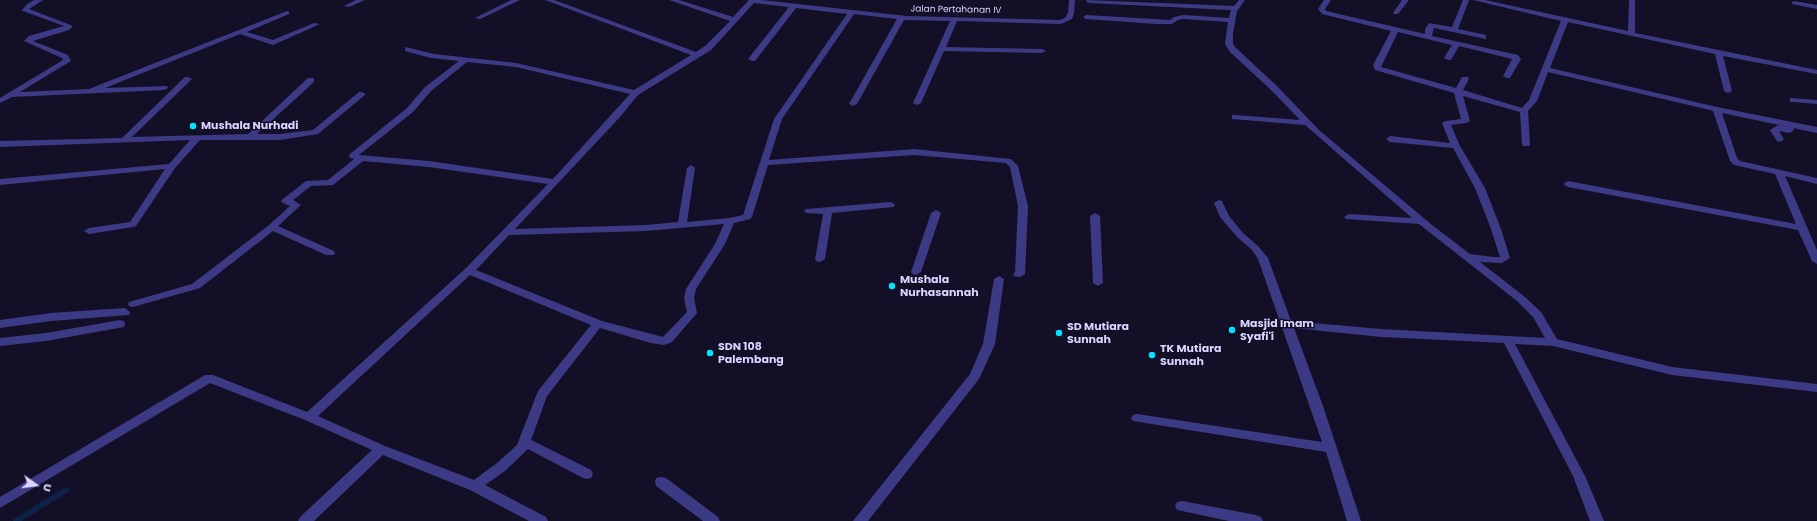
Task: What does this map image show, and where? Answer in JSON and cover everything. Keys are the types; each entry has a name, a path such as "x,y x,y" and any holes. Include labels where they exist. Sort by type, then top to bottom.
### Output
{"street":[{"path":"0,101 67,61 65,57 28,41 32,38 70,26 25,10 29,5 40,0"},
{"path":"347,6 362,0"},
{"path":"478,18 517,0"},
{"path":"548,0 698,55"},
{"path":"672,0 734,20"},
{"name":"Jalan Pertahanan IV","path":"752,1 902,17 1061,22 1068,20 1071,14 1072,0"},
{"path":"1242,0 1236,8 1231,20 1229,33 1230,46 1274,88 1306,123 1422,221 1521,299 1537,315 1553,342"},
{"path":"1328,0 1321,9 1324,13 1514,57 1517,60 1507,76"},
{"path":"1396,12 1406,0"},
{"path":"1454,30 1466,0"},
{"path":"1476,0 1631,35 1817,72"},
{"path":"1508,7 1512,0"},
{"path":"1631,35 1632,0"},
{"path":"309,417 469,271 555,182 617,115 635,93 708,48 752,1"},
{"path":"1089,1 1236,8"},
{"path":"1794,3 1817,7"},
{"path":"752,59 794,6"},
{"path":"507,232 730,222 747,217 780,115 852,12"},
{"path":"91,92 287,13"},
{"path":"853,104 902,17"},
{"path":"1086,17 1156,22 1172,22 1179,17 1231,20"},
{"path":"917,103 955,19"},
{"path":"1526,144 1524,111 1534,101 1565,20"},
{"path":"241,32 273,43 316,24"},
{"path":"1428,37 1429,29 1432,25 1483,37"},
{"path":"1395,30 1377,65 1378,68 1524,111"},
{"path":"1448,58 1457,43"},
{"path":"408,49 426,55 516,66 635,93"},
{"path":"942,49 1042,50"},
{"path":"1718,53 1728,91"},
{"path":"465,60 428,89 410,110 353,156 429,164 555,182"},
{"path":"1546,69 1715,109 1817,130"},
{"path":"124,140 188,79"},
{"path":"1465,79 1458,92 1466,120 1446,123 1456,146 1480,188 1496,228 1505,258 1498,260 1467,257"},
{"path":"250,136 311,80"},
{"path":"8,95 164,88"},
{"path":"0,144 198,137 280,137 299,133 315,132 362,94"},
{"path":"1793,100 1817,102"},
{"path":"1715,109 1733,159 1737,163 1817,181"},
{"path":"1235,117 1306,123"},
{"path":"1780,139 1774,130 1778,128 1817,136"},
{"path":"89,231 133,224 172,166 198,137"},
{"path":"1390,139 1456,146"},
{"path":"765,163 914,152 1008,161 1014,166 1023,206 1020,274 1018,274"},
{"path":"133,304 196,286 272,227 296,205 286,201 309,184 330,183 361,158"},
{"path":"0,182 172,166"},
{"path":"682,225 692,168"},
{"path":"1779,173 1817,261"},
{"path":"1568,184 1802,228"},
{"path":"1218,203 1230,223 1240,235 1255,248 1267,264 1280,307 1354,521"},
{"path":"809,211 828,211 890,205"},
{"path":"820,258 828,211"},
{"path":"916,272 936,213"},
{"path":"1095,216 1098,283"},
{"path":"1349,217 1422,221"},
{"path":"469,271 598,324 651,339 666,340 692,313 689,298 691,288 720,244 730,222"},
{"path":"272,227 330,253"},
{"path":"860,521 975,376 989,344 999,279"},
{"path":"0,324 51,317 125,312"},
{"path":"0,342 46,337 120,324"},
{"path":"475,486 518,453 525,442 542,394 598,324"},
{"path":"1287,324 1381,333 1553,342 1672,371 1817,388"},
{"path":"1507,340 1579,476 1596,521"},
{"path":"0,503 209,378 309,417 475,486 541,521"},
{"path":"1137,418 1330,448"},
{"path":"525,442 587,474"},
{"path":"305,521 382,448"},
{"path":"661,482 713,521"},
{"path":"1182,506 1256,521"}],"waterway":[{"path":"16,521 66,490"}],"place":[{"name":"Mushala Nurhadi","path":"193,126"},
{"name":"Mushala Nurhasannah","path":"892,286"},
{"name":"Masjid Imam Syafi'i","path":"1232,330"},
{"name":"SD Mutiara Sunnah","path":"1059,333"},
{"name":"SDN 108 Palembang","path":"710,353"},
{"name":"TK Mutiara Sunnah","path":"1152,355"}]}
